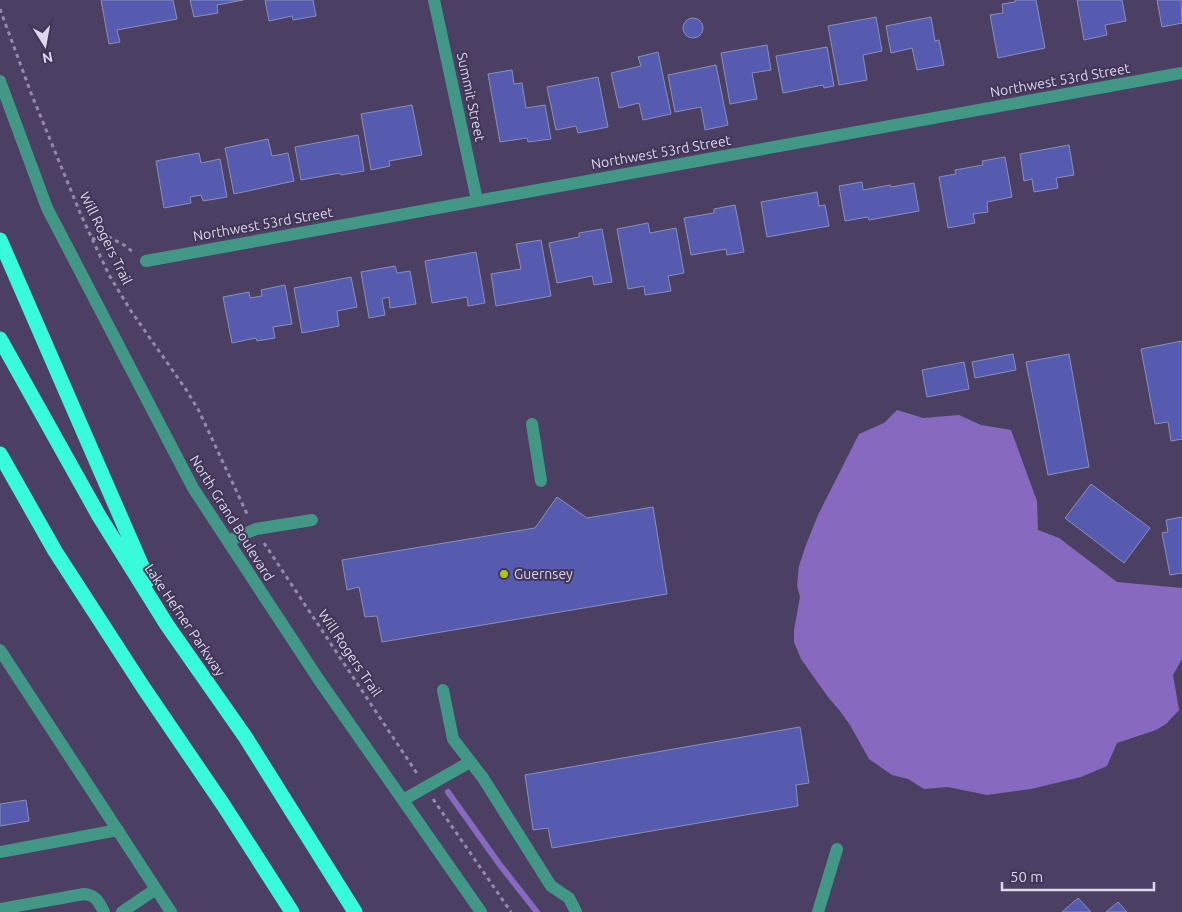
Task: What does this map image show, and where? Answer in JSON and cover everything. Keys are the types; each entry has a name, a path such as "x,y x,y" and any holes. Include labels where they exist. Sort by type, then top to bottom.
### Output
{"highway":[{"path":"0,240 167,625"},
{"name":"Lake Hefner Parkway","path":"0,339 99,516 167,625 246,738 355,912"},
{"path":"0,454 55,551 292,912"}],"street":[{"name":"Summit Street","path":"434,0 477,200"},
{"name":"Northwest 53rd Street","path":"146,261 1182,73"},
{"name":"North Grand Boulevard","path":"0,81 47,208 193,488 319,680 481,912"},
{"path":"532,424 541,482"},
{"path":"228,541 256,529 312,520"},
{"path":"0,650 171,912"},
{"path":"443,690 453,739 482,778 551,886 569,898 576,912"},
{"path":"403,800 470,762"},
{"path":"0,852 118,830"},
{"path":"818,912 837,849"},
{"path":"122,912 156,889"},
{"path":"0,909 84,894 92,895 98,899 104,912"}],"path":[{"name":"Will Rogers Trail","path":"0,9 31,93 92,239 109,274 131,312 188,391 248,516"},
{"path":"92,239 109,237 146,261"},
{"name":"Will Rogers Trail","path":"264,544 418,774"},
{"path":"431,796 511,912"}],"shaded area":[{"path":"897,410 923,418 959,415 981,425 1011,430 1037,501 1038,530 1059,538 1117,582 1182,588 1182,659 1173,675 1179,710 1166,724 1156,730 1117,743 1107,766 1081,777 1031,789 987,795 948,787 924,789 908,779 892,775 869,759 850,725 801,659 794,642 794,630 800,597 797,585 799,566 818,515 859,434 884,423"}],"building":[{"path":"101,0 173,0 177,19 117,30 120,42 109,44"},
{"path":"190,0 243,0 217,5 218,13 194,17"},
{"path":"265,0 313,0 316,16 293,20 292,16 269,21"},
{"path":"1015,0 1036,0 1045,48 998,58 990,15 1003,13 1002,4 1015,2"},
{"path":"1077,0 1122,0 1126,21 1105,25 1107,35 1084,40"},
{"path":"1157,0 1181,0 1182,23 1162,27"},
{"path":"876,17 882,51 863,55 867,80 839,85 828,26"},
{"path":"931,17 935,41 939,40 944,65 917,70 912,48 891,53 886,26"},
{"path":"693,18 700,21 703,28 700,35 693,38 686,35 683,28 686,21"},
{"path":"767,45 771,70 752,73 757,99 730,104 721,53"},
{"path":"827,47 834,86 824,88 823,85 783,93 776,56"},
{"path":"658,52 671,114 643,120 639,103 619,108 611,73 641,66 638,57"},
{"path":"716,65 728,125 705,130 701,107 675,112 668,75"},
{"path":"512,70 514,84 522,83 526,108 545,105 551,139 528,142 527,138 500,142 488,74"},
{"path":"598,77 608,127 578,133 576,126 556,130 547,87"},
{"path":"412,105 422,155 389,161 390,166 371,170 361,114"},
{"path":"358,135 364,171 301,180 295,147"},
{"path":"268,139 272,156 288,153 294,181 234,194 225,148"},
{"path":"1069,145 1074,175 1056,178 1058,188 1034,192 1032,179 1024,181 1020,154"},
{"path":"199,153 201,163 220,159 227,197 203,201 201,195 190,197 191,203 164,208 156,161"},
{"path":"1005,157 1012,197 987,202 988,212 973,214 975,223 948,228 939,177 956,174 955,170 983,165 982,161"},
{"path":"862,182 863,190 914,183 919,211 869,220 868,217 845,221 839,186"},
{"path":"817,192 819,206 825,205 829,226 767,237 761,202"},
{"path":"735,205 744,252 727,255 726,249 691,255 684,218 714,213 714,209"},
{"path":"648,223 650,233 676,228 684,273 668,276 671,291 645,295 644,286 628,289 617,229"},
{"path":"602,229 612,282 594,285 592,276 557,283 549,243 579,237 579,233"},
{"path":"541,240 551,296 496,306 491,274 521,269 516,244"},
{"path":"476,252 485,303 468,306 467,297 432,303 425,261"},
{"path":"395,266 397,273 410,271 416,304 390,308 389,297 382,299 385,315 369,318 361,272"},
{"path":"351,277 357,307 337,311 339,326 302,333 294,288"},
{"path":"285,285 292,324 273,327 275,338 257,341 256,338 232,343 223,297 249,292 250,298 262,296 261,290"},
{"path":"1182,341 1182,439 1171,441 1168,422 1155,424 1141,349"},
{"path":"1013,354 1016,370 975,378 972,362"},
{"path":"1069,354 1089,467 1048,475 1026,362"},
{"path":"964,362 969,389 927,397 922,370"},
{"path":"1091,484 1150,528 1124,563 1065,518"},
{"name":"Guernsey","path":"557,497 587,518 653,507 667,594 382,642 377,616 365,617 359,587 347,590 342,560 535,528"},
{"path":"1182,517 1182,573 1170,575 1162,533 1168,532 1166,520"},
{"path":"800,727 809,783 796,785 798,806 552,848 548,828 533,830 525,775"},
{"path":"26,800 29,821 0,826 0,804"},
{"path":"1078,898 1091,912 1062,912"},
{"path":"1118,902 1127,912 1106,912"}],"waterway":[{"path":"448,792 500,865 537,912"}],"place":[{"name":"Guernsey","path":"504,574"}]}
